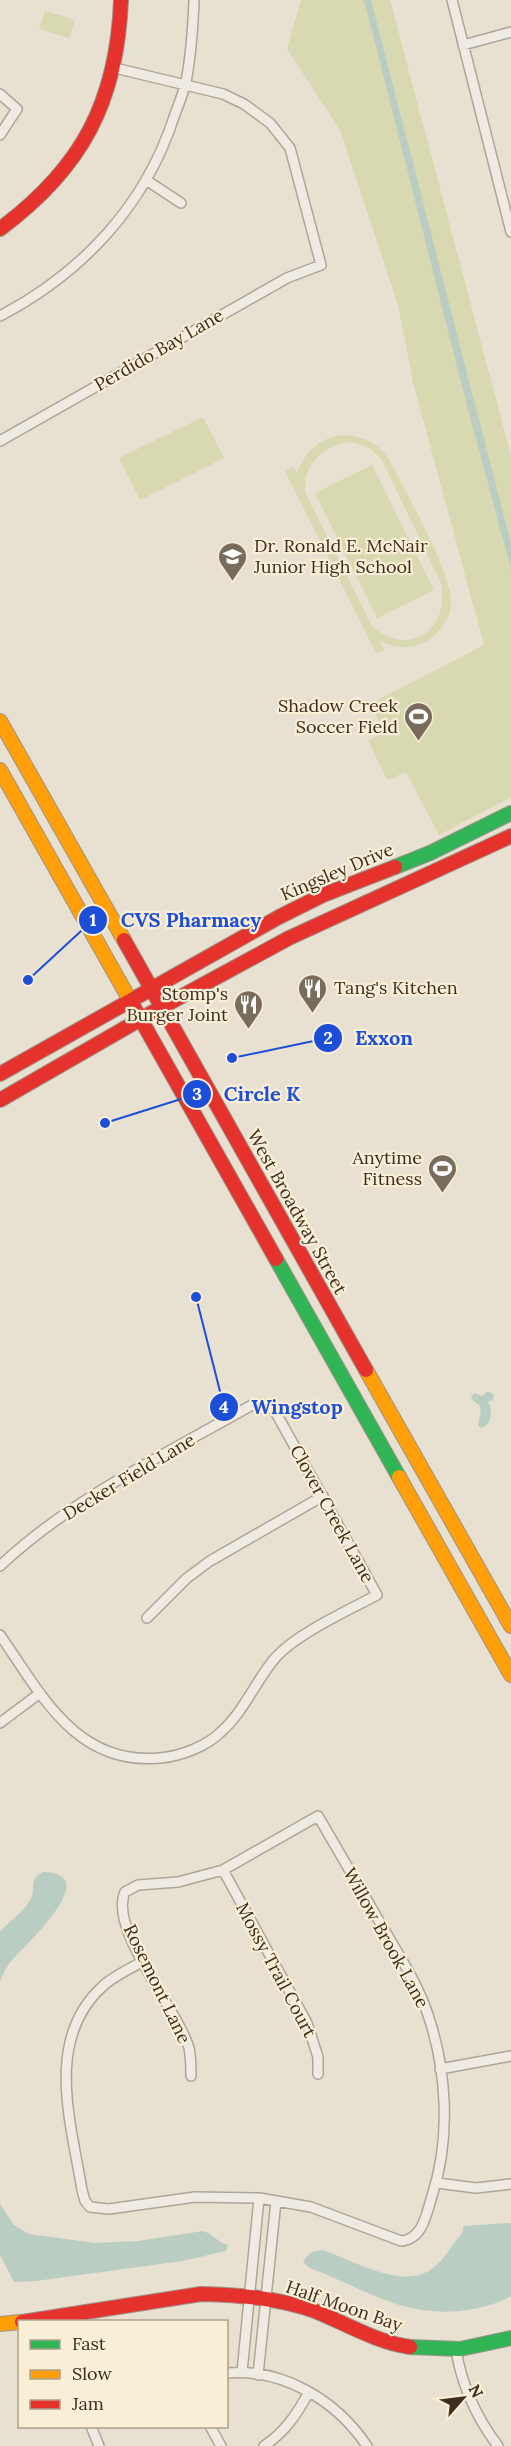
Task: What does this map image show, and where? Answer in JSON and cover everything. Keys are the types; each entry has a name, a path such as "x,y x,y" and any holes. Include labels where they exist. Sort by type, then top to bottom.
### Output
{"main road":[{"path":"0,229 39,200 73,160 92,128 115,69 122,0"},
{"name":"West Broadway Street","path":"0,722 511,1626"},
{"path":"0,770 511,1675"},
{"name":"Kingsley Drive","path":"0,1074 279,917 323,896 430,854 511,813"},
{"path":"0,1100 140,1019 289,938 511,836"},
{"path":"430,854 438,871"},
{"path":"52,863 59,859 69,862 92,895 105,908"},
{"name":"Half Moon Bay","path":"34,2320 201,2294 266,2299 305,2308 373,2338 422,2349 456,2350 511,2338"},
{"name":"Half Moon Bay","path":"0,2324 18,2322"}],"street":[{"path":"1,314 32,299 89,254 126,212 146,180 160,155 185,84 193,27 194,0"},
{"path":"452,0 511,232"},
{"path":"463,45 511,32"},
{"path":"115,69 185,84"},
{"name":"Perdido Bay Lane","path":"0,441 287,278 321,265 290,148 270,123 244,104 223,94 185,84"},
{"path":"0,94 17,109 0,135"},
{"path":"146,180 181,203"},
{"name":"Decker Field Lane","path":"0,1566 58,1520 97,1493 252,1405 260,1403 267,1405"},
{"name":"Clover Creek Lane","path":"40,1693 59,1719 72,1731 99,1748 136,1758 168,1757 212,1740 235,1717 276,1657 302,1637 377,1595 276,1413 267,1405"},
{"path":"147,1618 187,1578 210,1561 322,1496"},
{"path":"0,1635 40,1693 0,1723"},
{"name":"Willow Brook Lane","path":"223,1870 318,1816 420,1995 433,2032 440,2069 444,2114 440,2167 437,2183 420,2231 412,2239 401,2241 311,2207 276,2201"},
{"name":"Rosemont Lane","path":"191,2076 191,2061 184,2035 142,1962 123,1916 122,1903 125,1892 138,1884 178,1882 223,1870"},
{"name":"Mossy Trail Court","path":"223,1870 307,2023 318,2057 318,2074"},
{"path":"142,1962 116,1976 91,1998 81,2011 68,2045 65,2084 85,2201 90,2207 109,2209 195,2197 259,2198 276,2201 258,2375"},
{"path":"440,2069 511,2056"},
{"path":"437,2183 476,2188 511,2184"},
{"path":"242,2372 259,2198"},
{"path":"456,2350 459,2372 470,2400 482,2424 498,2446"},
{"path":"228,2373 242,2372 292,2383 337,2411 367,2446"},
{"path":"264,2446 281,2434 293,2420 309,2392"},
{"path":"91,2428 99,2446"},
{"path":"211,2428 221,2446"}],"green space":[{"path":"301,0 390,0 511,456 511,797 439,835 406,772 387,780 368,740 385,732 370,704 484,645 413,382 398,305 340,130 287,49"},
{"path":"45,11 75,20 69,38 39,29"},
{"path":"203,417 224,458 140,500 119,458"},
{"path":"350,435 363,438 374,444 389,459 444,572 451,602 447,619 433,636 416,646 392,646 380,641 384,650 376,653 285,471 293,467 297,473 304,459 314,447 334,437","holes":["353,443 372,450 383,462 440,581 442,598 440,613 434,625 424,634 413,639 400,640 386,636 372,626 305,492 307,474 316,459 322,453 338,445"]},
{"path":"372,465 434,590 377,618 315,493"}],"shaded area":[{"path":"364,0 371,0 511,544 511,569 470,417"},
{"path":"488,1391 494,1395 488,1402 491,1416 482,1428 478,1426 480,1406 471,1398 474,1393 482,1396"},
{"path":"43,1872 61,1876 67,1885 63,1898 41,1929 9,1964 0,1981 0,1932 30,1901 35,1879"},
{"path":"0,2204 14,2225 29,2234 95,2243 138,2241 203,2231 228,2245 226,2251 182,2261 14,2282 0,2255"},
{"path":"511,2223 511,2296 478,2308 444,2312 404,2306 310,2268 303,2262 311,2253 323,2250 379,2272 408,2276 421,2274 433,2268 441,2260 463,2232 463,2226"}],"traffic: fast":[{"path":"395,867 430,853 511,813"},
{"path":"276,1259 399,1477"},
{"path":"410,2347 460,2349 511,2338"}],"traffic: slow":[{"path":"0,721 124,940"},
{"path":"0,770 131,1002"},
{"path":"366,1370 511,1626"},
{"path":"399,1477 511,1675"},
{"path":"0,2324 18,2322"}],"traffic: jam":[{"path":"0,229 29,206 53,182 73,157 90,130 103,101 112,70 121,0"},
{"path":"0,1100 160,1008 289,938 511,836"},
{"path":"0,1074 279,917 323,895 395,867"},
{"path":"124,940 366,1370"},
{"path":"131,1002 276,1259"},
{"path":"35,2320 201,2294 230,2295 273,2300 315,2311 373,2337 410,2347"}],"place":[{"name":"Dr. Ronald E. McNair Junior High School","path":"233,582"},
{"name":"Shadow Creek Soccer Field","path":"419,742"},
{"name":"CVS Pharmacy","path":"28,980"},
{"name":"Tang's Kitchen","path":"313,1014"},
{"name":"Stomp's Burger Joint","path":"249,1030"},
{"name":"Exxon","path":"232,1058"},
{"name":"Circle K","path":"105,1123"},
{"name":"Anytime Fitness","path":"443,1194"},
{"name":"Wingstop","path":"196,1297"}]}
